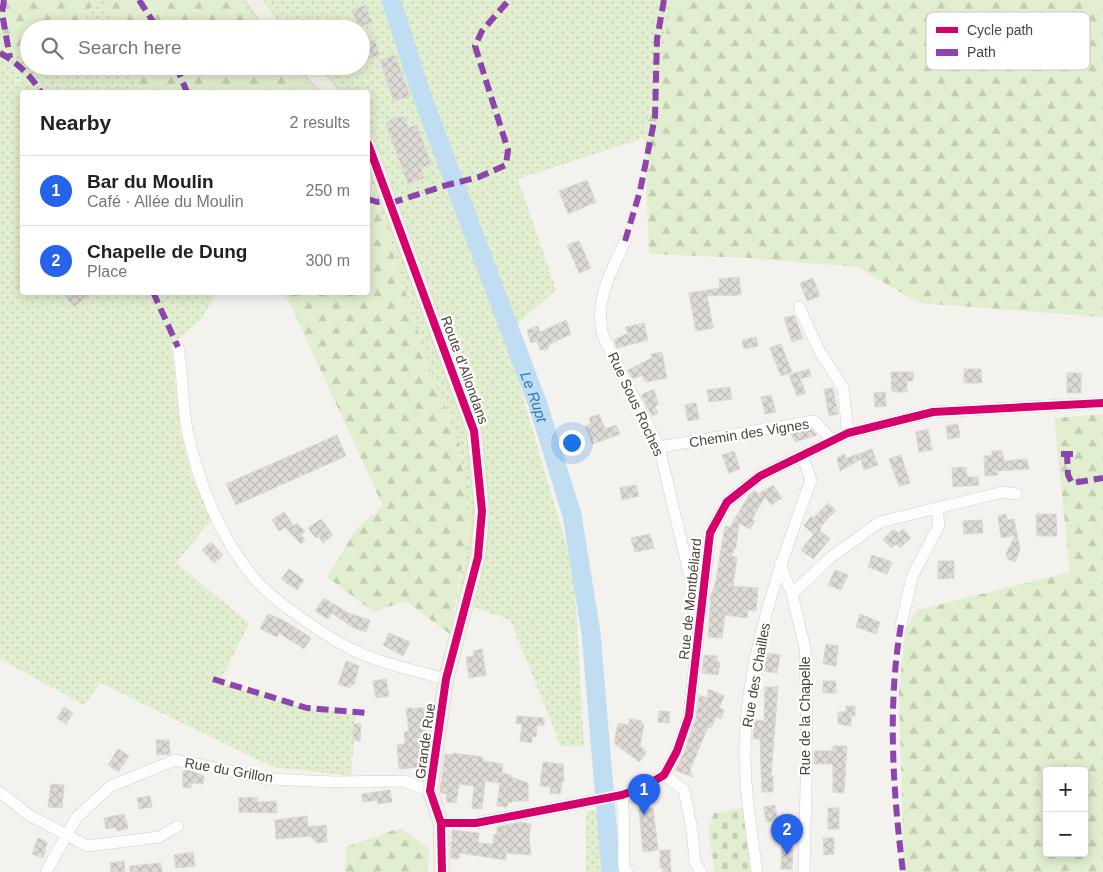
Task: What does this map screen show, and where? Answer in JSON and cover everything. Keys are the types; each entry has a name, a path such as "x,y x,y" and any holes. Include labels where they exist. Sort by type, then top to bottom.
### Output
{"main road":[{"path":"254,0 268,20"},
{"path":"316,75 329,90"},
{"name":"Route d’Allondans","path":"370,149 474,431 482,511 478,557 454,643"},
{"name":"Grande Rue","path":"442,872 441,823 430,791 446,679 454,643"}],"street":[{"name":"Rue Sous Roches","path":"625,240 602,293 599,319 604,336 659,447 690,577 704,596"},
{"path":"798,306 819,350 843,388 848,432"},
{"path":"178,347 187,430 201,480 233,547 254,579 315,627 355,651 400,668 446,679"},
{"name":"Rue de Montbéliard","path":"441,823 476,823 622,795 644,787 664,774 678,751 689,716 710,533 727,502 760,476 848,432 933,412 1103,403"},
{"name":"Chemin des Vignes","path":"659,447 814,421 832,440"},
{"name":"Rue des Chailles","path":"757,872 745,756 746,721 758,649 780,564 811,480 802,456"},
{"path":"792,594 830,557 880,522 937,510 1003,492 1016,494"},
{"path":"901,625 912,577 939,525 937,510"},
{"name":"Rue de la Chapelle","path":"780,564 792,594 805,648 804,872"},
{"name":"Rue du Grillon","path":"46,872 76,818 111,786 174,760 270,779 334,782 404,780 430,791"},
{"path":"664,774 684,790 692,830 694,862 701,872"},
{"path":"0,792 29,815 87,846 159,837 178,826"},
{"path":"622,795 626,820 622,835 624,868 627,872"}],"green space":[{"path":"0,0 99,0 78,20 20,20 20,57 0,47"},
{"path":"99,0 105,0 113,20 78,20"},
{"path":"105,0 241,0 255,20 113,20"},
{"path":"241,0 673,0 644,138 518,179 556,290 505,335 574,572 584,746 561,746 510,620 457,601 469,530 460,445 429,367 370,178 370,90 314,90 298,75 370,75 370,20 255,20"},
{"path":"673,0 1103,0 1103,317 919,303 857,267 748,258 649,254 644,138"},
{"path":"0,47 20,57 20,75 132,75 138,90 20,90 20,295 215,295 202,319 171,345 182,439 193,479 213,518 176,563 249,623 220,682 295,705 356,715 351,776 273,767 100,683 84,705 0,659"},
{"path":"132,75 298,75 314,90 138,90"},
{"path":"370,178 429,367 460,445 469,530 450,634 405,601 374,612 327,577 356,529 383,506 288,299 283,295 370,295"},
{"path":"1103,414 1103,872 904,872 899,691 905,631 917,610 1070,572 1054,418"},
{"path":"743,808 752,872 715,872 708,831 714,813"},
{"path":"597,810 604,872 586,872 586,811"},
{"path":"400,828 429,848 428,872 345,872 346,847"}],"building":[{"path":"365,5 372,22 370,23 370,20 356,20 352,10"},
{"path":"375,40 379,55 370,58 370,41"},
{"path":"395,55 410,96 394,101 380,60"},
{"path":"394,117 405,118 408,128 417,125 431,164 421,168 424,178 408,184 386,124"},
{"path":"587,180 596,202 568,214 559,191"},
{"path":"579,241 591,268 579,273 567,245"},
{"path":"739,277 741,295 707,296 713,328 696,331 689,293 720,288 719,279"},
{"path":"813,278 820,296 807,301 800,283"},
{"path":"64,295 88,295 74,307"},
{"path":"794,315 803,338 792,342 784,318"},
{"path":"566,320 571,334 550,344 547,350 540,350 537,341 531,343 527,330 538,326 540,332"},
{"path":"644,323 648,340 617,348 614,340 628,333 625,327"},
{"path":"756,337 758,346 744,349 742,340"},
{"path":"781,344 792,372 781,376 770,348"},
{"path":"662,352 667,378 646,382 642,375 633,379 628,370 652,358 651,354"},
{"path":"809,369 811,376 800,379 806,393 797,396 789,375"},
{"path":"964,369 981,369 982,383 964,383"},
{"path":"891,372 913,372 913,381 907,381 907,392 892,392"},
{"path":"1067,373 1081,373 1081,393 1067,393"},
{"path":"730,387 732,399 709,402 707,390"},
{"path":"833,388 838,414 829,416 824,389"},
{"path":"654,389 658,404 655,406 658,413 652,416 641,395"},
{"path":"885,392 886,406 875,407 874,393"},
{"path":"771,395 776,412 765,414 761,397"},
{"path":"696,403 699,419 688,421 685,405"},
{"path":"599,414 605,429 616,425 620,434 592,444 585,426 591,424 589,418"},
{"path":"958,424 960,437 948,439 946,426"},
{"path":"811,429 817,435 795,442 791,433"},
{"path":"928,429 932,450 919,452 916,432"},
{"path":"337,435 346,456 236,505 226,484"},
{"path":"872,449 878,465 864,470 861,459 840,471 837,458 844,454 847,458"},
{"path":"734,451 740,469 729,473 722,455"},
{"path":"992,451 1002,451 1004,461 1027,459 1029,469 997,471 998,475 985,476 984,456 992,456"},
{"path":"901,455 910,483 899,486 889,459"},
{"path":"966,467 967,477 978,477 979,485 953,487 952,468"},
{"path":"636,485 639,496 622,500 620,488"},
{"path":"773,485 782,498 771,505 765,497 752,519 755,521 750,529 739,523 736,547 731,556 737,557 733,586 758,588 756,611 748,610 747,618 725,615 722,638 708,637 711,595 716,581 725,526 730,527 749,495 755,490 758,494"},
{"path":"828,503 836,510 822,525 820,531 830,539 813,559 801,550 814,534 804,526 811,516 813,518"},
{"path":"284,512 294,526 297,523 305,531 301,535 305,540 301,544 285,527 279,531 272,520"},
{"path":"1006,514 1007,520 1014,519 1020,549 1015,562 1008,559 1006,554 1015,535 1001,538 998,516"},
{"path":"1036,514 1056,514 1057,536 1037,536"},
{"path":"321,519 333,535 323,543 308,528"},
{"path":"982,520 983,533 964,534 963,521"},
{"path":"894,529 898,533 903,529 911,538 900,548 896,544 891,548 883,539"},
{"path":"650,534 654,548 635,552 631,538"},
{"path":"211,542 223,555 214,563 202,550"},
{"path":"872,555 892,562 887,574 868,567"},
{"path":"938,561 954,561 954,578 938,579"},
{"path":"289,569 304,580 297,590 281,579"},
{"path":"835,570 848,575 841,590 828,585"},
{"path":"324,598 348,613 370,620 366,632 352,627 332,613 328,619 315,611"},
{"path":"268,614 285,621 311,638 304,649 279,633 277,637 260,629"},
{"path":"860,614 880,622 876,634 856,627"},
{"path":"389,633 410,642 403,656 383,645"},
{"path":"826,644 838,646 836,666 823,664"},
{"path":"482,649 486,675 469,678 466,657 474,656 473,651"},
{"path":"768,653 780,655 777,673 764,671"},
{"path":"704,655 717,656 717,662 720,662 718,675 702,673"},
{"path":"346,661 359,666 354,685 351,684 350,688 338,684"},
{"path":"386,679 389,696 376,698 373,681"},
{"path":"823,681 836,681 836,693 823,693"},
{"path":"765,687 778,687 771,776 773,776 773,792 762,792 760,739 753,739 754,720 764,721"},
{"path":"708,689 724,696 719,708 724,710 721,719 716,717 711,728 708,727 690,770 693,777 675,770 684,753 696,718 699,695 708,698"},
{"path":"846,706 855,706 855,716 851,716 851,726 838,724 838,712 846,712"},
{"path":"64,707 73,713 66,724 57,718"},
{"path":"406,708 425,708 427,749 426,751 419,752 420,767 399,769 397,745 405,744 404,732 409,731"},
{"path":"659,711 670,712 669,723 658,722"},
{"path":"517,716 544,718 544,726 537,725 536,737 532,736 532,743 520,741 522,724 516,723"},
{"path":"630,719 642,721 641,724 644,724 640,746 647,752 639,762 614,743 618,723 628,725"},
{"path":"354,724 361,724 360,741 353,740"},
{"path":"156,740 169,740 170,754 157,755"},
{"path":"833,746 847,746 844,793 833,792 833,764 814,764 814,751 833,751"},
{"path":"118,749 129,756 118,772 108,765"},
{"path":"453,753 483,757 483,761 503,764 502,773 528,783 528,801 508,802 507,807 497,806 500,783 485,781 482,809 472,808 474,786 459,784 456,803 446,802 447,794 441,793 440,790 445,754 452,755"},
{"path":"543,762 563,764 564,782 562,782 560,794 550,793 551,787 540,786"},
{"path":"189,770 204,776 203,784 191,783 191,788 183,787 183,771"},
{"path":"51,784 64,785 62,808 48,807"},
{"path":"390,790 392,802 378,804 377,800 363,802 362,794"},
{"path":"150,796 152,807 139,809 137,798"},
{"path":"257,797 257,802 276,801 277,813 239,812 239,798"},
{"path":"775,805 778,821 766,822 764,807"},
{"path":"639,808 653,808 658,850 643,852"},
{"path":"828,808 839,808 839,829 828,829"},
{"path":"124,814 128,828 117,831 116,827 106,829 104,818"},
{"path":"307,816 308,827 326,825 327,842 316,843 311,836 276,839 275,820"},
{"path":"520,822 531,824 529,837 531,855 506,853 506,860 460,853 459,859 451,858 452,830 479,833 478,843 493,844 494,834 497,835 497,827"},
{"path":"38,838 47,842 43,858 32,854"},
{"path":"823,838 834,838 834,854 824,855"},
{"path":"782,840 793,841 792,869 781,869"},
{"path":"660,850 670,850 671,872 663,872 663,868 660,868"},
{"path":"193,852 195,866 176,868 174,855"},
{"path":"124,861 125,872 111,872 110,863"},
{"path":"161,863 162,872 130,872 130,866"}],"waterway":[{"name":"Le Rupt","path":"391,0 423,99 538,405 572,515 591,633 611,872"}],"marked path":[{"path":"4,0 2,13 10,58"},
{"path":"139,0 152,20"},
{"path":"391,203 479,177 506,165 508,150 475,46 482,31 509,0"},
{"path":"625,241 640,191 655,117 657,39 664,0"},
{"path":"0,53 20,68"},
{"path":"28,75 40,90"},
{"path":"180,75 186,90"},
{"path":"370,200 377,202 390,200"},
{"path":"154,295 178,347"},
{"path":"1061,454 1074,454 1067,454 1068,475 1072,483 1103,478"},
{"path":"901,625 894,686 893,748 896,811 903,872"},
{"path":"213,679 307,708 367,713"}],"cycle path":[{"path":"370,149 474,431 482,511 478,557 446,679 430,791 441,823 442,872"},
{"path":"441,823 476,823 622,795 644,787 664,775 677,751 689,716 710,533 727,502 760,476 848,433 933,412 1103,403"}],"place":[{"name":"Bar du Moulin","path":"644,815"},
{"name":"Chapelle de Dung","path":"787,855"}]}
